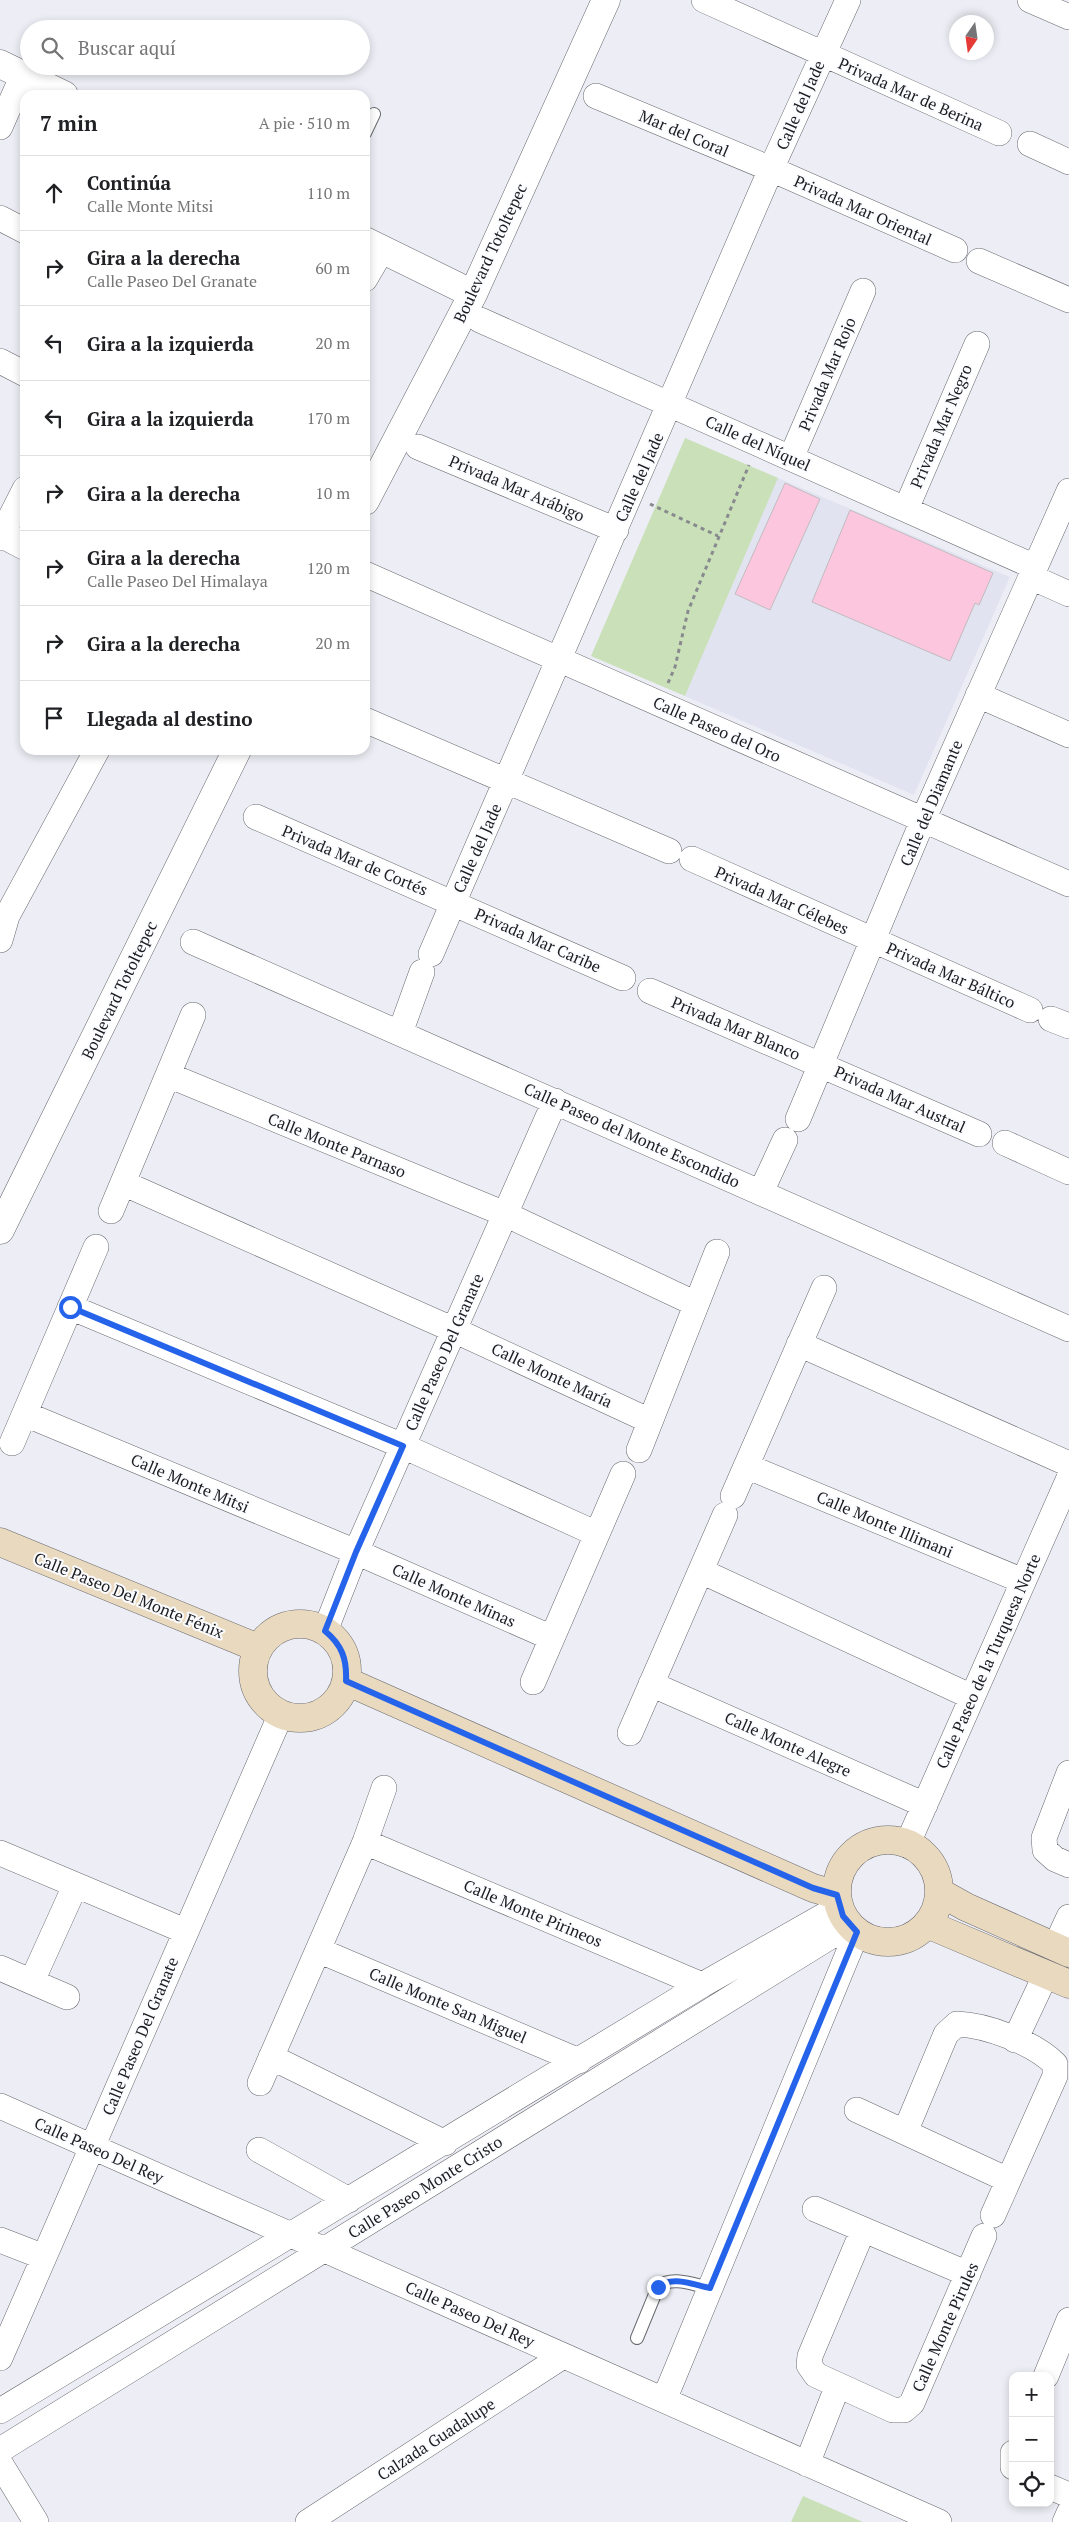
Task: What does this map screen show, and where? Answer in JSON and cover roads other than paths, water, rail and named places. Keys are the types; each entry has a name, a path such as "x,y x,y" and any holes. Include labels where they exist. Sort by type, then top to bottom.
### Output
{"main road":[{"name":"Calle Paseo Del Monte Fénix","path":"0,1542 258,1648"},
{"path":"295,1624 311,1625 325,1631 336,1640 343,1653 347,1667 346,1681 337,1700 321,1713 308,1717 294,1718 281,1714 268,1706 258,1693 253,1678 253,1663 258,1648 268,1636 281,1628 295,1624"},
{"path":"346,1681 813,1888 846,1915 871,1940 886,1942 901,1940 916,1935 927,1924 938,1904 939,1892 937,1876 929,1861 918,1850 886,1840 870,1844 855,1852 844,1864 838,1879 846,1915"},
{"path":"939,1892 966,1908 1062,1950"},
{"path":"927,1924 1058,1979"}],"street":[{"name":"Boulevard Totoltepec","path":"370,491 473,294 606,0"},
{"name":"Privada Mar de Berina","path":"704,0 999,133"},
{"name":"Calle del Jade","path":"400,1033 426,963 671,405 771,169 848,0"},
{"path":"1030,0 1069,17"},
{"path":"0,127 11,69"},
{"path":"23,75 54,90"},
{"name":"Mar del Coral","path":"596,96 771,169"},
{"path":"1030,144 1069,162"},
{"name":"Privada Mar Oriental","path":"771,169 955,250"},
{"path":"0,218 20,228"},
{"path":"370,261 374,246 473,294"},
{"path":"979,261 1069,300"},
{"name":"Privada Mar Rojo","path":"791,458 863,291"},
{"name":"Calle del Níquel","path":"480,320 906,509 1033,572 1069,594"},
{"name":"Privada Mar Negro","path":"906,509 977,344"},
{"path":"0,361 20,371"},
{"name":"Privada Mar Arábigo","path":"418,447 616,530"},
{"name":"Calle del Diamante","path":"798,1119 923,820 1069,491"},
{"path":"7,538 20,503"},
{"name":"Calle Paseo del Oro","path":"370,576 1069,884"},
{"path":"978,695 1069,735"},
{"name":"Privada Mar Célebes","path":"370,722 681,855 872,941"},
{"path":"0,940 8,916 94,755"},
{"name":"Boulevard Totoltepec","path":"0,1230 235,755"},
{"name":"Privada Mar de Cortés","path":"256,818 453,902"},
{"name":"Privada Mar Caribe","path":"453,902 623,978"},
{"name":"Privada Mar Báltico","path":"872,941 1050,1018"},
{"name":"Calle Paseo del Monte Escondido","path":"193,942 1069,1330"},
{"name":"Privada Mar Blanco","path":"650,991 821,1064"},
{"path":"111,1211 193,1015"},
{"name":"Privada Mar Austral","path":"821,1064 980,1134"},
{"name":"Calle Monte Parnaso","path":"168,1075 505,1214"},
{"name":"Calle Paseo Del Granate","path":"325,1631 356,1552 555,1101"},
{"path":"761,1192 785,1140"},
{"path":"1006,1143 1069,1172"},
{"path":"122,1183 454,1330"},
{"path":"505,1214 696,1304"},
{"path":"12,1443 96,1247"},
{"path":"638,1450 717,1252"},
{"path":"630,1733 824,1288"},
{"path":"70,1307 403,1446 597,1534"},
{"name":"Calle Monte María","path":"454,1330 650,1420"},
{"path":"799,1344 1069,1464"},
{"name":"Calle Monte Mitsi","path":"25,1414 356,1552"},
{"name":"Calle Monte Illimani","path":"746,1466 1023,1581"},
{"path":"533,1682 623,1474"},
{"name":"Calle Paseo de la Turquesa Norte","path":"907,1845 1069,1478"},
{"name":"Calle Monte Minas","path":"356,1552 552,1638"},
{"path":"700,1571 972,1698"},
{"name":"Calle Monte Alegre","path":"652,1684 925,1804"},
{"name":"Calle Paseo Del Granate","path":"0,2358 281,1714"},
{"path":"1069,1773 1044,1838 1045,1850 1069,1865"},
{"path":"260,2083 365,1842 384,1788"},
{"name":"Calle Monte Pirineos","path":"365,1842 702,1985"},
{"path":"0,1853 185,1931"},
{"path":"32,1981 75,1886"},
{"path":"664,2400 710,2288 846,1915"},
{"name":"Calle Paseo Monte Cristo","path":"0,2412 702,1985 846,1915"},
{"name":"Calle Paseo Monte Cristo","path":"0,2450 324,2250 846,1915"},
{"path":"1062,1950 1069,1917"},
{"name":"Calle Monte San Miguel","path":"318,1950 579,2061"},
{"path":"0,1968 67,1996"},
{"path":"1015,2040 1058,1979"},
{"name":"Calle Monte Pirules","path":"863,2230 810,2356 809,2365 816,2375 893,2410 904,2410 912,2403 1055,2076 1055,2064 1044,2053 1015,2040 975,2025 957,2024 946,2034 905,2132"},
{"path":"271,2057 445,2143"},
{"name":"Calle Paseo Del Rey","path":"0,2106 939,2522"},
{"path":"858,2110 1008,2180"},
{"path":"259,2150 349,2200"},
{"path":"815,2209 968,2274"},
{"path":"0,2240 44,2257"},
{"path":"1048,2372 1069,2322"},
{"name":"Calzada Guadalupe","path":"308,2522 564,2356"},
{"path":"807,2464 838,2385"},
{"path":"0,2462 36,2522"},
{"path":"1054,2490 1069,2496"},
{"path":"1065,2522 1069,2513"}],"lane":[{"path":"370,122 374,114"},
{"path":"637,2338 658,2287 664,2282 671,2280 710,2288"}]}
